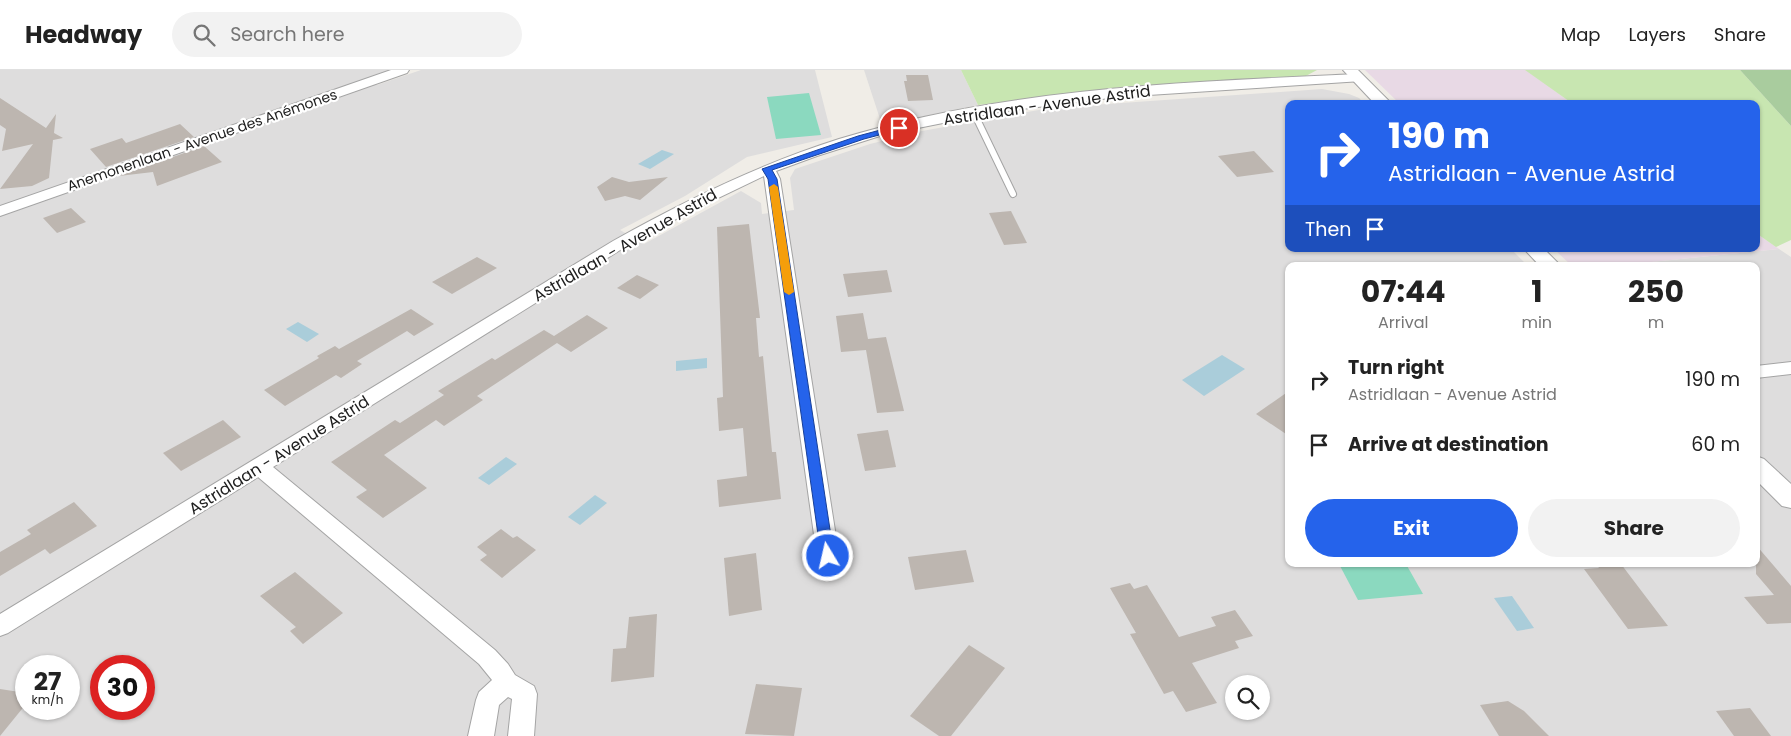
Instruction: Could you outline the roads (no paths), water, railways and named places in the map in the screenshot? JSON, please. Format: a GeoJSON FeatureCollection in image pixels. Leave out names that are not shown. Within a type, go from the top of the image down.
{"type":"FeatureCollection","features":[{"type":"Feature","properties":{"kind":"street","name":"Anemonenlaan - Avenue des Anémones"},"geometry":{"type":"LineString","coordinates":[[0,211],[403,70]]}},
{"type":"Feature","properties":{"kind":"street"},"geometry":{"type":"LineString","coordinates":[[1354,74],[1380,100]]}},
{"type":"Feature","properties":{"kind":"street","name":"Astridlaan - Avenue Astrid"},"geometry":{"type":"LineString","coordinates":[[0,626],[620,244],[713,193],[767,169],[880,132],[974,113],[1140,91],[1354,74]]}},
{"type":"Feature","properties":{"kind":"street"},"geometry":{"type":"LineString","coordinates":[[767,169],[772,179],[828,556]]}},
{"type":"Feature","properties":{"kind":"street"},"geometry":{"type":"LineString","coordinates":[[1536,252],[1547,262]]}},
{"type":"Feature","properties":{"kind":"street"},"geometry":{"type":"LineString","coordinates":[[1760,372],[1791,368]]}},
{"type":"Feature","properties":{"kind":"street"},"geometry":{"type":"LineString","coordinates":[[260,467],[487,657],[500,672],[506,683],[525,694],[522,736]]}},
{"type":"Feature","properties":{"kind":"street"},"geometry":{"type":"LineString","coordinates":[[1760,469],[1791,499]]}},
{"type":"Feature","properties":{"kind":"street"},"geometry":{"type":"LineString","coordinates":[[481,736],[488,700],[506,683]]}},
{"type":"Feature","properties":{"kind":"lane"},"geometry":{"type":"LineString","coordinates":[[974,113],[1013,194]]}},
{"type":"Feature","properties":{"kind":"water"},"geometry":{"type":"Polygon","coordinates":[[[662,150],[674,154],[650,169],[638,164],[662,150]]]}},
{"type":"Feature","properties":{"kind":"water"},"geometry":{"type":"Polygon","coordinates":[[[298,322],[319,334],[307,342],[286,329],[298,322]]]}},
{"type":"Feature","properties":{"kind":"water"},"geometry":{"type":"Polygon","coordinates":[[[1222,355],[1245,369],[1204,396],[1182,380],[1222,355]]]}},
{"type":"Feature","properties":{"kind":"water"},"geometry":{"type":"Polygon","coordinates":[[[707,358],[707,368],[676,371],[676,361],[707,358]]]}},
{"type":"Feature","properties":{"kind":"water"},"geometry":{"type":"Polygon","coordinates":[[[506,457],[517,464],[489,485],[478,478],[506,457]]]}},
{"type":"Feature","properties":{"kind":"water"},"geometry":{"type":"Polygon","coordinates":[[[595,495],[607,503],[580,525],[568,517],[595,495]]]}},
{"type":"Feature","properties":{"kind":"water"},"geometry":{"type":"Polygon","coordinates":[[[1512,596],[1534,628],[1517,631],[1494,598],[1512,596]]]}}]}
